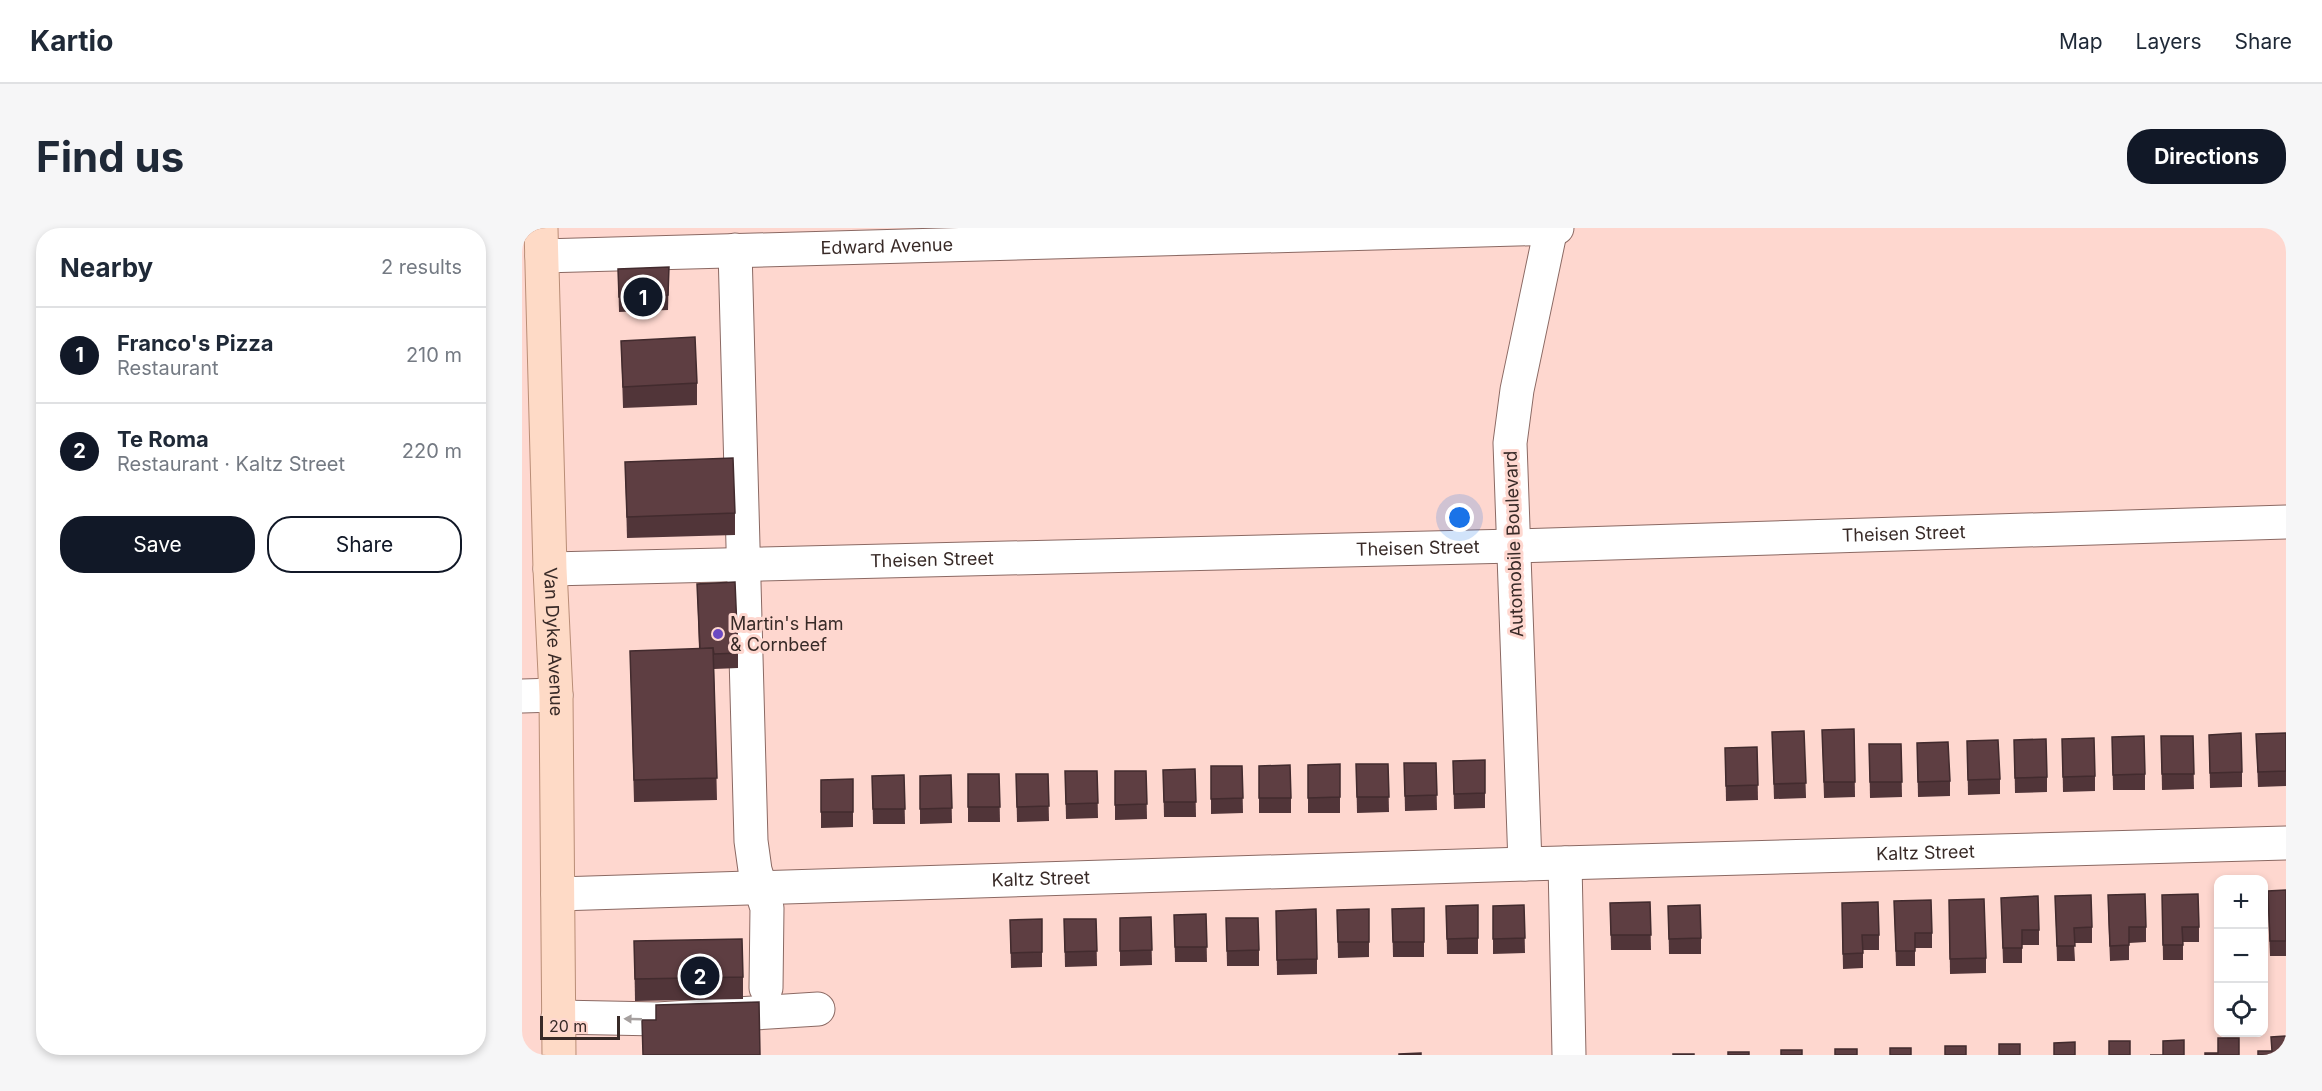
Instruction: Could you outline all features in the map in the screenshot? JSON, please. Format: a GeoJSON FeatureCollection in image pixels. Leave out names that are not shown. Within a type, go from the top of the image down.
{"type":"FeatureCollection","features":[{"type":"Feature","properties":{"kind":"main road","name":"Van Dyke Avenue"},"geometry":{"type":"LineString","coordinates":[[541,242],[532,295],[556,695],[559,1055]]}},
{"type":"Feature","properties":{"kind":"street","name":"Automobile Boulevard"},"geometry":{"type":"LineString","coordinates":[[1525,864],[1510,443],[1517,390],[1551,228]]}},
{"type":"Feature","properties":{"kind":"street","name":"Edward Avenue"},"geometry":{"type":"LineString","coordinates":[[541,242],[665,240],[735,250],[1557,228]]}},
{"type":"Feature","properties":{"kind":"street"},"geometry":{"type":"LineString","coordinates":[[735,250],[751,841],[755,870],[767,908],[766,988]]}},
{"type":"Feature","properties":{"kind":"street","name":"Theisen Street"},"geometry":{"type":"LineString","coordinates":[[550,569],[1514,546],[2286,522]]}},
{"type":"Feature","properties":{"kind":"street"},"geometry":{"type":"LineString","coordinates":[[522,696],[556,695]]}},
{"type":"Feature","properties":{"kind":"street","name":"Kaltz Street"},"geometry":{"type":"LineString","coordinates":[[558,894],[2286,843]]}},
{"type":"Feature","properties":{"kind":"street"},"geometry":{"type":"LineString","coordinates":[[1565,863],[1569,1055]]}},
{"type":"Feature","properties":{"kind":"street"},"geometry":{"type":"LineString","coordinates":[[558,1017],[658,1019],[818,1009]]}},
{"type":"Feature","properties":{"kind":"building"},"geometry":{"type":"Polygon","coordinates":[[[669,267],[668,295],[619,297],[618,269],[669,267]]]}},
{"type":"Feature","properties":{"kind":"building"},"geometry":{"type":"Polygon","coordinates":[[[695,337],[697,383],[623,387],[621,341],[695,337]]]}},
{"type":"Feature","properties":{"kind":"building"},"geometry":{"type":"Polygon","coordinates":[[[733,458],[735,513],[627,517],[625,462],[733,458]]]}},
{"type":"Feature","properties":{"kind":"building","name":"Martin's Ham & Cornbeef"},"geometry":{"type":"Polygon","coordinates":[[[735,582],[738,653],[714,654],[713,648],[700,649],[697,584],[735,582]]]}},
{"type":"Feature","properties":{"kind":"building"},"geometry":{"type":"Polygon","coordinates":[[[713,648],[717,778],[634,780],[630,651],[713,648]]]}},
{"type":"Feature","properties":{"kind":"building"},"geometry":{"type":"Polygon","coordinates":[[[1854,729],[1855,782],[1824,782],[1822,730],[1854,729]]]}},
{"type":"Feature","properties":{"kind":"building"},"geometry":{"type":"Polygon","coordinates":[[[1804,731],[1806,783],[1774,784],[1772,732],[1804,731]]]}},
{"type":"Feature","properties":{"kind":"building"},"geometry":{"type":"Polygon","coordinates":[[[2241,733],[2242,772],[2210,773],[2209,735],[2241,733]]]}},
{"type":"Feature","properties":{"kind":"building"},"geometry":{"type":"Polygon","coordinates":[[[2286,733],[2286,771],[2258,772],[2256,734],[2286,733]]]}},
{"type":"Feature","properties":{"kind":"building"},"geometry":{"type":"Polygon","coordinates":[[[2144,736],[2145,774],[2113,775],[2112,737],[2144,736]]]}},
{"type":"Feature","properties":{"kind":"building"},"geometry":{"type":"Polygon","coordinates":[[[2161,736],[2193,736],[2194,774],[2162,774],[2161,736]]]}},
{"type":"Feature","properties":{"kind":"building"},"geometry":{"type":"Polygon","coordinates":[[[2094,738],[2095,776],[2063,777],[2062,739],[2094,738]]]}},
{"type":"Feature","properties":{"kind":"building"},"geometry":{"type":"Polygon","coordinates":[[[2046,739],[2047,777],[2015,778],[2014,740],[2046,739]]]}},
{"type":"Feature","properties":{"kind":"building"},"geometry":{"type":"Polygon","coordinates":[[[1998,740],[2000,779],[1968,780],[1967,741],[1998,740]]]}},
{"type":"Feature","properties":{"kind":"building"},"geometry":{"type":"Polygon","coordinates":[[[1948,742],[1950,781],[1918,782],[1917,743],[1948,742]]]}},
{"type":"Feature","properties":{"kind":"building"},"geometry":{"type":"Polygon","coordinates":[[[1869,744],[1901,744],[1902,782],[1870,782],[1869,744]]]}},
{"type":"Feature","properties":{"kind":"building"},"geometry":{"type":"Polygon","coordinates":[[[1757,747],[1758,785],[1726,786],[1725,748],[1757,747]]]}},
{"type":"Feature","properties":{"kind":"building"},"geometry":{"type":"Polygon","coordinates":[[[1485,760],[1485,793],[1454,794],[1453,761],[1485,760]]]}},
{"type":"Feature","properties":{"kind":"building"},"geometry":{"type":"Polygon","coordinates":[[[1404,763],[1436,763],[1437,795],[1405,796],[1404,763]]]}},
{"type":"Feature","properties":{"kind":"building"},"geometry":{"type":"Polygon","coordinates":[[[1340,764],[1340,797],[1308,798],[1308,765],[1340,764]]]}},
{"type":"Feature","properties":{"kind":"building"},"geometry":{"type":"Polygon","coordinates":[[[1356,764],[1388,764],[1389,797],[1357,797],[1356,764]]]}},
{"type":"Feature","properties":{"kind":"building"},"geometry":{"type":"Polygon","coordinates":[[[1290,765],[1291,798],[1259,798],[1259,766],[1290,765]]]}},
{"type":"Feature","properties":{"kind":"building"},"geometry":{"type":"Polygon","coordinates":[[[1211,766],[1242,766],[1243,798],[1211,799],[1211,766]]]}},
{"type":"Feature","properties":{"kind":"building"},"geometry":{"type":"Polygon","coordinates":[[[1195,769],[1196,802],[1164,802],[1163,770],[1195,769]]]}},
{"type":"Feature","properties":{"kind":"building"},"geometry":{"type":"Polygon","coordinates":[[[1065,771],[1097,771],[1098,803],[1066,804],[1065,771]]]}},
{"type":"Feature","properties":{"kind":"building"},"geometry":{"type":"Polygon","coordinates":[[[1115,771],[1146,771],[1147,804],[1115,805],[1115,771]]]}},
{"type":"Feature","properties":{"kind":"building"},"geometry":{"type":"Polygon","coordinates":[[[968,774],[999,774],[1000,807],[968,807],[968,774]]]}},
{"type":"Feature","properties":{"kind":"building"},"geometry":{"type":"Polygon","coordinates":[[[1016,774],[1048,774],[1049,806],[1017,807],[1016,774]]]}},
{"type":"Feature","properties":{"kind":"building"},"geometry":{"type":"Polygon","coordinates":[[[904,775],[905,809],[873,809],[872,776],[904,775]]]}},
{"type":"Feature","properties":{"kind":"building"},"geometry":{"type":"Polygon","coordinates":[[[951,775],[952,808],[920,809],[920,776],[951,775]]]}},
{"type":"Feature","properties":{"kind":"building"},"geometry":{"type":"Polygon","coordinates":[[[853,779],[853,812],[821,812],[821,780],[853,779]]]}},
{"type":"Feature","properties":{"kind":"building"},"geometry":{"type":"Polygon","coordinates":[[[2286,890],[2286,941],[2270,941],[2268,891],[2286,890]]]}},
{"type":"Feature","properties":{"kind":"building"},"geometry":{"type":"Polygon","coordinates":[[[2145,894],[2146,927],[2129,927],[2129,945],[2110,946],[2108,895],[2145,894]]]}},
{"type":"Feature","properties":{"kind":"building"},"geometry":{"type":"Polygon","coordinates":[[[2198,894],[2199,927],[2182,927],[2183,945],[2163,945],[2162,895],[2198,894]]]}},
{"type":"Feature","properties":{"kind":"building"},"geometry":{"type":"Polygon","coordinates":[[[2091,895],[2092,927],[2074,928],[2075,946],[2057,946],[2055,896],[2091,895]]]}},
{"type":"Feature","properties":{"kind":"building"},"geometry":{"type":"Polygon","coordinates":[[[2038,896],[2039,930],[2022,930],[2022,948],[2003,948],[2001,898],[2038,896]]]}},
{"type":"Feature","properties":{"kind":"building"},"geometry":{"type":"Polygon","coordinates":[[[1984,899],[1986,958],[1950,959],[1949,900],[1984,899]]]}},
{"type":"Feature","properties":{"kind":"building"},"geometry":{"type":"Polygon","coordinates":[[[1931,900],[1932,933],[1915,933],[1915,951],[1896,951],[1894,901],[1931,900]]]}},
{"type":"Feature","properties":{"kind":"building"},"geometry":{"type":"Polygon","coordinates":[[[1650,902],[1651,935],[1611,935],[1610,903],[1650,902]]]}},
{"type":"Feature","properties":{"kind":"building"},"geometry":{"type":"Polygon","coordinates":[[[1878,902],[1879,935],[1862,935],[1863,953],[1843,954],[1842,903],[1878,902]]]}},
{"type":"Feature","properties":{"kind":"building"},"geometry":{"type":"Polygon","coordinates":[[[1478,905],[1478,938],[1447,939],[1446,906],[1478,905]]]}},
{"type":"Feature","properties":{"kind":"building"},"geometry":{"type":"Polygon","coordinates":[[[1524,905],[1525,938],[1493,939],[1493,906],[1524,905]]]}},
{"type":"Feature","properties":{"kind":"building"},"geometry":{"type":"Polygon","coordinates":[[[1700,905],[1701,938],[1669,939],[1668,906],[1700,905]]]}},
{"type":"Feature","properties":{"kind":"building"},"geometry":{"type":"Polygon","coordinates":[[[1424,908],[1424,942],[1393,942],[1392,909],[1424,908]]]}},
{"type":"Feature","properties":{"kind":"building"},"geometry":{"type":"Polygon","coordinates":[[[1316,909],[1317,959],[1277,960],[1276,911],[1316,909]]]}},
{"type":"Feature","properties":{"kind":"building"},"geometry":{"type":"Polygon","coordinates":[[[1369,909],[1369,942],[1338,942],[1337,910],[1369,909]]]}},
{"type":"Feature","properties":{"kind":"building"},"geometry":{"type":"Polygon","coordinates":[[[1206,914],[1207,947],[1175,947],[1174,915],[1206,914]]]}},
{"type":"Feature","properties":{"kind":"building"},"geometry":{"type":"Polygon","coordinates":[[[1151,917],[1152,950],[1120,951],[1120,918],[1151,917]]]}},
{"type":"Feature","properties":{"kind":"building"},"geometry":{"type":"Polygon","coordinates":[[[1226,918],[1258,918],[1259,950],[1227,951],[1226,918]]]}},
{"type":"Feature","properties":{"kind":"building"},"geometry":{"type":"Polygon","coordinates":[[[1042,919],[1042,952],[1011,953],[1010,920],[1042,919]]]}},
{"type":"Feature","properties":{"kind":"building"},"geometry":{"type":"Polygon","coordinates":[[[1064,919],[1096,919],[1097,951],[1065,952],[1064,919]]]}},
{"type":"Feature","properties":{"kind":"building"},"geometry":{"type":"Polygon","coordinates":[[[742,939],[743,977],[635,979],[634,941],[742,939]]]}},
{"type":"Feature","properties":{"kind":"building"},"geometry":{"type":"Polygon","coordinates":[[[759,1002],[760,1055],[643,1055],[642,1020],[656,1020],[656,1005],[759,1002]]]}},
{"type":"Feature","properties":{"kind":"building"},"geometry":{"type":"Polygon","coordinates":[[[2286,1036],[2286,1055],[2258,1055],[2258,1051],[2272,1051],[2271,1037],[2286,1036]]]}},
{"type":"Feature","properties":{"kind":"building"},"geometry":{"type":"Polygon","coordinates":[[[2218,1038],[2239,1038],[2239,1055],[2205,1055],[2205,1053],[2218,1053],[2218,1038]]]}},
{"type":"Feature","properties":{"kind":"building"},"geometry":{"type":"Polygon","coordinates":[[[2184,1040],[2184,1055],[2163,1055],[2163,1041],[2184,1040]]]}},
{"type":"Feature","properties":{"kind":"building"},"geometry":{"type":"Polygon","coordinates":[[[2109,1041],[2130,1041],[2130,1055],[2109,1055],[2109,1041]]]}},
{"type":"Feature","properties":{"kind":"building"},"geometry":{"type":"Polygon","coordinates":[[[2075,1042],[2075,1055],[2054,1055],[2054,1043],[2075,1042]]]}},
{"type":"Feature","properties":{"kind":"building"},"geometry":{"type":"Polygon","coordinates":[[[1999,1044],[2020,1044],[2020,1055],[1999,1055],[1999,1044]]]}},
{"type":"Feature","properties":{"kind":"building"},"geometry":{"type":"Polygon","coordinates":[[[1945,1046],[1966,1046],[1966,1055],[1945,1055],[1945,1046]]]}},
{"type":"Feature","properties":{"kind":"building"},"geometry":{"type":"Polygon","coordinates":[[[1890,1048],[1911,1048],[1911,1055],[1890,1055],[1890,1048]]]}},
{"type":"Feature","properties":{"kind":"building"},"geometry":{"type":"Polygon","coordinates":[[[1835,1049],[1857,1049],[1857,1055],[1835,1055],[1835,1049]]]}},
{"type":"Feature","properties":{"kind":"building"},"geometry":{"type":"Polygon","coordinates":[[[1781,1050],[1802,1050],[1802,1055],[1781,1055],[1781,1050]]]}},
{"type":"Feature","properties":{"kind":"building"},"geometry":{"type":"Polygon","coordinates":[[[1728,1052],[1749,1052],[1749,1055],[1728,1055],[1728,1052]]]}},
{"type":"Feature","properties":{"kind":"building"},"geometry":{"type":"Polygon","coordinates":[[[1421,1053],[1421,1055],[1399,1055],[1399,1054],[1421,1053]]]}},
{"type":"Feature","properties":{"kind":"place","name":"Franco's Pizza"},"geometry":{"type":"Point","coordinates":[643,297]}},
{"type":"Feature","properties":{"kind":"place","name":"Martin's Ham & Cornbeef"},"geometry":{"type":"Point","coordinates":[718,634]}},
{"type":"Feature","properties":{"kind":"place","name":"Te Roma"},"geometry":{"type":"Point","coordinates":[700,976]}}]}
